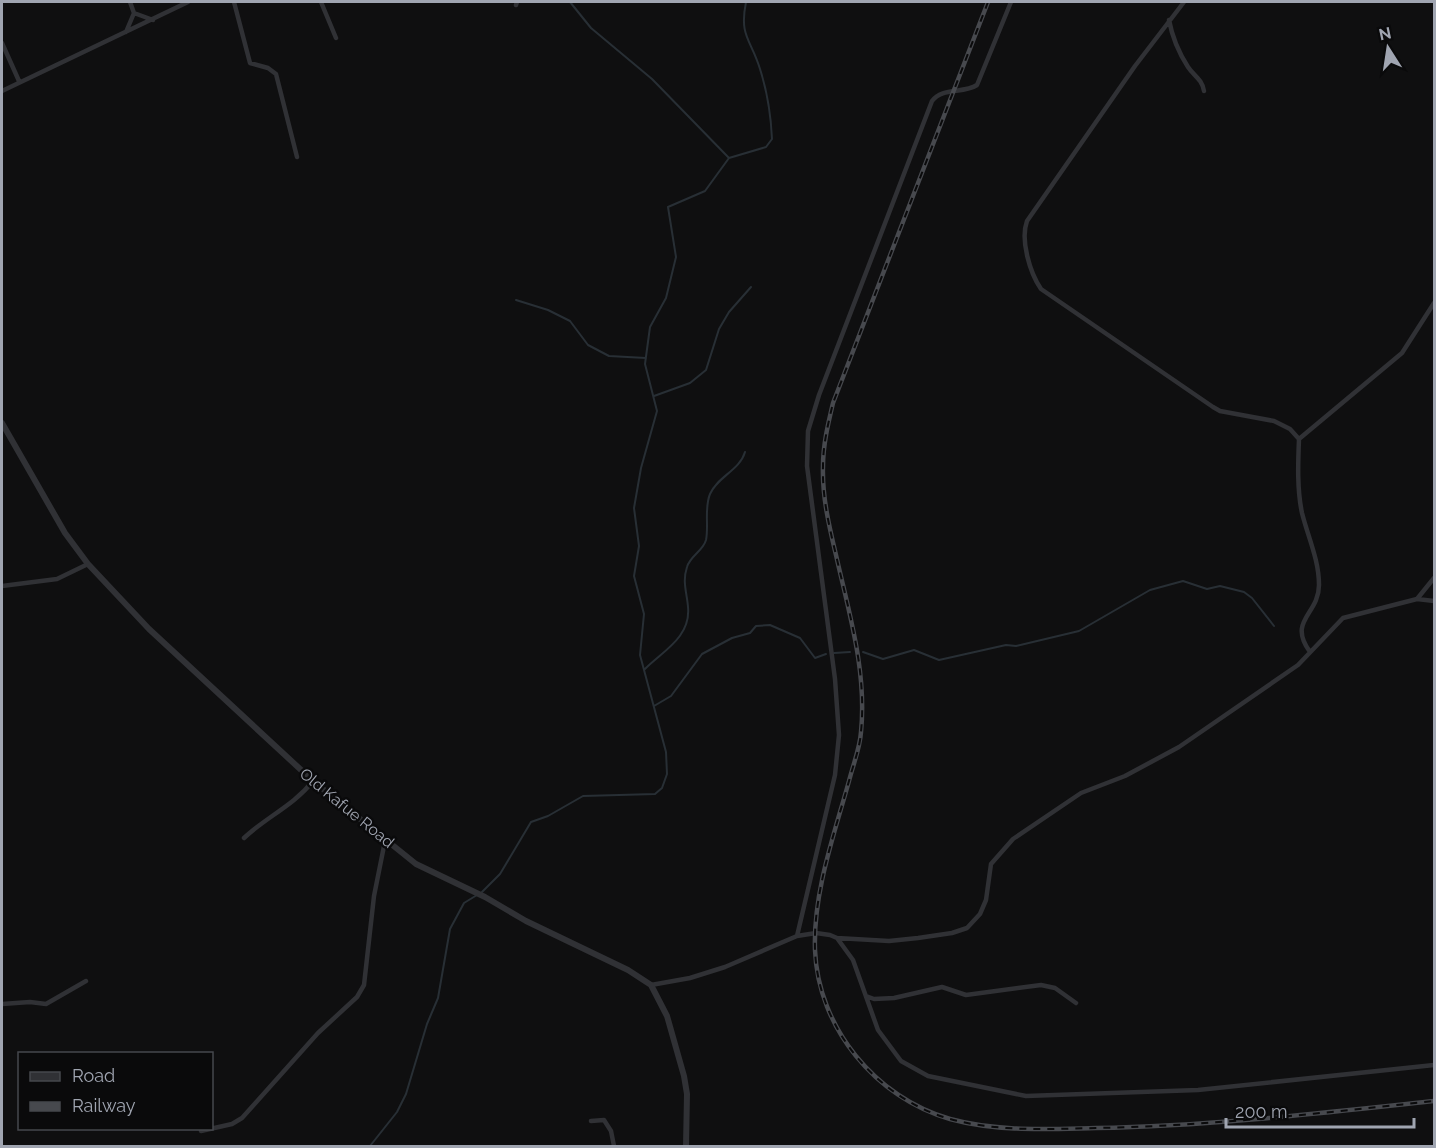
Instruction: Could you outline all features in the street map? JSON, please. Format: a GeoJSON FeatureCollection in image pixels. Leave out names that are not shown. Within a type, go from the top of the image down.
{"type":"FeatureCollection","features":[{"type":"Feature","properties":{"kind":"street"},"geometry":{"type":"LineString","coordinates":[[126,32],[134,13],[130,2]]}},
{"type":"Feature","properties":{"kind":"street"},"geometry":{"type":"LineString","coordinates":[[2,91],[188,2]]}},
{"type":"Feature","properties":{"kind":"street"},"geometry":{"type":"LineString","coordinates":[[234,2],[250,63],[268,68],[276,74],[297,157]]}},
{"type":"Feature","properties":{"kind":"street"},"geometry":{"type":"LineString","coordinates":[[321,2],[336,38]]}},
{"type":"Feature","properties":{"kind":"street"},"geometry":{"type":"LineString","coordinates":[[797,936],[832,787],[839,735],[835,679],[807,466],[808,431],[819,395],[932,101],[941,93],[970,90],[977,85],[1011,2]]}},
{"type":"Feature","properties":{"kind":"street"},"geometry":{"type":"LineString","coordinates":[[1184,2],[1027,221],[1025,231],[1032,273],[1041,289],[1191,394],[1220,411],[1282,424],[1299,439],[1302,510],[1313,546],[1319,584],[1312,607],[1301,626],[1302,640],[1310,652]]}},
{"type":"Feature","properties":{"kind":"street"},"geometry":{"type":"LineString","coordinates":[[134,13],[153,20]]}},
{"type":"Feature","properties":{"kind":"street"},"geometry":{"type":"LineString","coordinates":[[1169,20],[1183,58],[1201,80],[1204,91]]}},
{"type":"Feature","properties":{"kind":"street"},"geometry":{"type":"LineString","coordinates":[[2,43],[19,81]]}},
{"type":"Feature","properties":{"kind":"street"},"geometry":{"type":"LineString","coordinates":[[1299,439],[1402,353],[1434,303]]}},
{"type":"Feature","properties":{"kind":"street","name":"Old Kafue Road"},"geometry":{"type":"LineString","coordinates":[[2,423],[65,533],[88,564],[149,629],[313,781],[416,864],[628,970],[651,985]]}},
{"type":"Feature","properties":{"kind":"street"},"geometry":{"type":"LineString","coordinates":[[2,586],[57,579],[88,564]]}},
{"type":"Feature","properties":{"kind":"street"},"geometry":{"type":"LineString","coordinates":[[1417,599],[1434,578]]}},
{"type":"Feature","properties":{"kind":"street"},"geometry":{"type":"LineString","coordinates":[[686,1146],[687,1094],[684,1076],[667,1016],[651,985],[690,978],[725,967],[797,936],[816,933],[837,938],[909,939],[952,933],[967,928],[980,914],[983,907],[991,864],[998,853],[1013,839],[1081,793],[1125,776],[1179,747],[1298,665],[1329,630],[1348,615],[1417,599],[1434,601]]}},
{"type":"Feature","properties":{"kind":"street"},"geometry":{"type":"LineString","coordinates":[[244,838],[256,826],[281,812],[313,781]]}},
{"type":"Feature","properties":{"kind":"street"},"geometry":{"type":"LineString","coordinates":[[213,1128],[232,1124],[242,1118],[318,1033],[357,997],[366,978],[374,896],[385,841]]}},
{"type":"Feature","properties":{"kind":"street"},"geometry":{"type":"LineString","coordinates":[[837,938],[853,960],[883,1041],[901,1061],[913,1070],[963,1085],[1026,1096],[1198,1090],[1434,1065]]}},
{"type":"Feature","properties":{"kind":"street"},"geometry":{"type":"LineString","coordinates":[[2,1005],[30,1002],[46,1004],[86,981]]}},
{"type":"Feature","properties":{"kind":"street"},"geometry":{"type":"LineString","coordinates":[[866,996],[874,999],[894,998],[942,987],[966,995],[1041,986],[1055,988],[1076,1004]]}},
{"type":"Feature","properties":{"kind":"street"},"geometry":{"type":"LineString","coordinates":[[591,1121],[604,1120],[614,1146]]}},
{"type":"Feature","properties":{"kind":"street"},"geometry":{"type":"LineString","coordinates":[[201,1131],[205,1130]]}},
{"type":"Feature","properties":{"kind":"waterway"},"geometry":{"type":"LineString","coordinates":[[570,2],[591,28],[652,79],[729,158]]}},
{"type":"Feature","properties":{"kind":"waterway"},"geometry":{"type":"LineString","coordinates":[[482,892],[500,874],[531,822],[548,816],[583,796],[655,794],[662,788],[667,774],[666,752],[640,655],[644,614],[634,576],[639,546],[634,508],[641,468],[657,411],[645,364],[650,327],[666,298],[676,257],[668,207],[705,191],[729,158],[766,147],[772,139],[765,86],[745,31],[746,2]]}},
{"type":"Feature","properties":{"kind":"waterway"},"geometry":{"type":"LineString","coordinates":[[654,396],[690,383],[706,370],[719,329],[729,312],[751,287]]}},
{"type":"Feature","properties":{"kind":"waterway"},"geometry":{"type":"LineString","coordinates":[[516,300],[548,310],[570,321],[588,345],[609,356],[646,358]]}},
{"type":"Feature","properties":{"kind":"waterway"},"geometry":{"type":"LineString","coordinates":[[645,669],[674,642],[685,627],[688,618],[686,572],[689,563],[706,540],[707,505],[710,494],[713,488],[738,464],[745,452]]}},
{"type":"Feature","properties":{"kind":"waterway"},"geometry":{"type":"LineString","coordinates":[[863,652],[883,659],[914,650],[939,660],[1006,645],[1016,646],[1079,631],[1150,590],[1183,581],[1207,589],[1220,586],[1244,592],[1252,598],[1274,626]]}},
{"type":"Feature","properties":{"kind":"waterway"},"geometry":{"type":"LineString","coordinates":[[654,706],[671,696],[702,654],[732,638],[750,633],[756,626],[770,625],[800,638],[815,658],[826,654]]}},
{"type":"Feature","properties":{"kind":"waterway"},"geometry":{"type":"LineString","coordinates":[[834,653],[850,652]]}},
{"type":"Feature","properties":{"kind":"waterway"},"geometry":{"type":"LineString","coordinates":[[370,1146],[397,1112],[406,1094],[427,1024],[438,998],[450,929],[464,903],[477,895]]}},
{"type":"Feature","properties":{"kind":"railway"},"geometry":{"type":"LineString","coordinates":[[988,2],[833,403],[825,442],[823,458],[825,500],[856,642],[862,709],[859,744],[826,864],[817,907],[815,950],[819,979],[827,1006],[856,1056],[898,1095],[923,1109],[950,1119],[986,1126],[1041,1129],[1181,1125],[1434,1101]]}}]}
